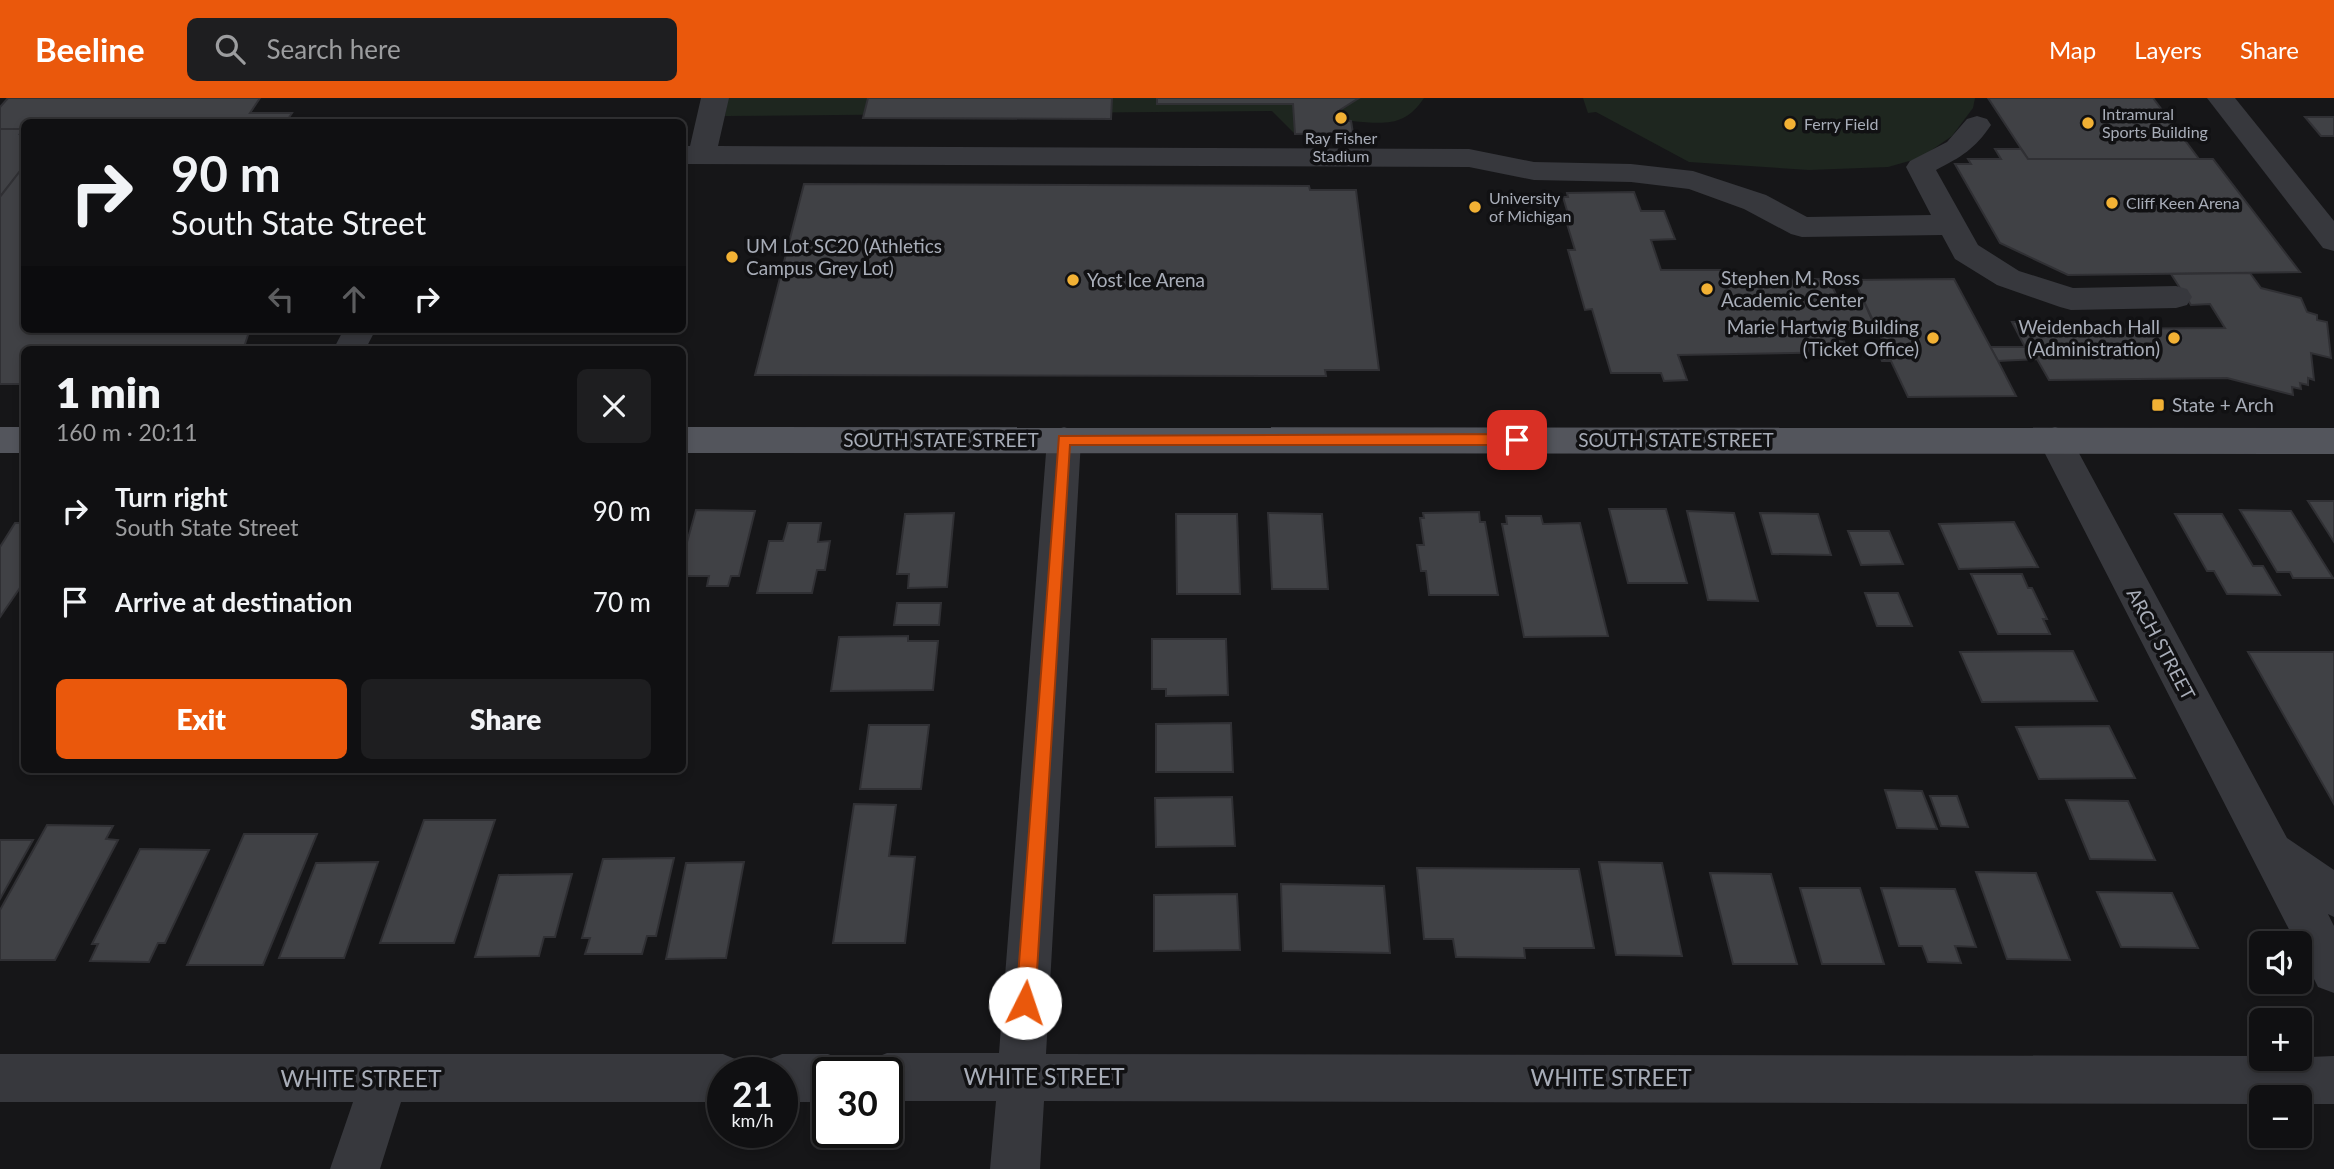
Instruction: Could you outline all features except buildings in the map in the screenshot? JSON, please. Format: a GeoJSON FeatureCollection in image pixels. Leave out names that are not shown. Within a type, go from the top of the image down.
{"type":"FeatureCollection","features":[{"type":"Feature","properties":{"kind":"main road"},"geometry":{"type":"LineString","coordinates":[[0,440],[21,440]]}},
{"type":"Feature","properties":{"kind":"main road","name":"SOUTH STATE STREET"},"geometry":{"type":"LineString","coordinates":[[686,440],[2334,440]]}},
{"type":"Feature","properties":{"kind":"street"},"geometry":{"type":"LineString","coordinates":[[715,98],[692,155],[1438,156],[1469,158],[1534,171],[1631,173],[1693,180],[1755,202],[1802,227],[1951,225]]}},
{"type":"Feature","properties":{"kind":"street"},"geometry":{"type":"LineString","coordinates":[[2221,98],[2331,232]]}},
{"type":"Feature","properties":{"kind":"street"},"geometry":{"type":"LineString","coordinates":[[1977,125],[1957,148],[1920,167],[1966,252],[2008,278],[2071,299],[2176,297]]}},
{"type":"Feature","properties":{"kind":"street"},"geometry":{"type":"LineString","coordinates":[[1015,1169],[1064,440]]}},
{"type":"Feature","properties":{"kind":"street","name":"ARCH STREET"},"geometry":{"type":"LineString","coordinates":[[2055,440],[2334,971]]}},
{"type":"Feature","properties":{"kind":"street","name":"ARCH STREET"},"geometry":{"type":"LineString","coordinates":[[2268,848],[2334,896]]}},
{"type":"Feature","properties":{"kind":"street","name":"WHITE STREET"},"geometry":{"type":"LineString","coordinates":[[903,1077],[2334,1080]]}},
{"type":"Feature","properties":{"kind":"street","name":"WHITE STREET"},"geometry":{"type":"LineString","coordinates":[[0,1078],[707,1078]]}},
{"type":"Feature","properties":{"kind":"street"},"geometry":{"type":"LineString","coordinates":[[355,1169],[384,1080]]}},
{"type":"Feature","properties":{"kind":"shaded area","name":"Ray Fisher Stadium"},"geometry":{"type":"Polygon","coordinates":[[[728,98],[1424,98],[1409,114],[1393,122],[1352,121],[1353,133],[1295,134],[1272,111],[725,116],[728,98]]]}},
{"type":"Feature","properties":{"kind":"shaded area","name":"Ferry Field"},"geometry":{"type":"Polygon","coordinates":[[[1583,98],[1975,98],[1973,108],[1952,136],[1920,158],[1888,167],[1809,170],[1689,162],[1596,112],[1588,113],[1583,98]]]}},
{"type":"Feature","properties":{"kind":"place","name":"Ray Fisher Stadium"},"geometry":{"type":"Point","coordinates":[1341,118]}},
{"type":"Feature","properties":{"kind":"place","name":"Intramural Sports Building"},"geometry":{"type":"Point","coordinates":[2088,123]}},
{"type":"Feature","properties":{"kind":"place","name":"Ferry Field"},"geometry":{"type":"Point","coordinates":[1790,124]}},
{"type":"Feature","properties":{"kind":"place","name":"Cliff Keen Arena"},"geometry":{"type":"Point","coordinates":[2112,203]}},
{"type":"Feature","properties":{"kind":"place","name":"University of Michigan"},"geometry":{"type":"Point","coordinates":[1475,207]}},
{"type":"Feature","properties":{"kind":"place","name":"UM Lot SC20 (Athletics Campus Grey Lot)"},"geometry":{"type":"Point","coordinates":[732,257]}},
{"type":"Feature","properties":{"kind":"place","name":"Yost Ice Arena"},"geometry":{"type":"Point","coordinates":[1073,280]}},
{"type":"Feature","properties":{"kind":"place","name":"Stephen M. Ross Academic Center"},"geometry":{"type":"Point","coordinates":[1707,289]}},
{"type":"Feature","properties":{"kind":"place","name":"Marie Hartwig Building (Ticket Office)"},"geometry":{"type":"Point","coordinates":[1933,338]}},
{"type":"Feature","properties":{"kind":"place","name":"Weidenbach Hall (Administration)"},"geometry":{"type":"Point","coordinates":[2174,338]}},
{"type":"Feature","properties":{"kind":"place","name":"State + Arch"},"geometry":{"type":"Point","coordinates":[2158,405]}},
{"type":"Feature","properties":{"kind":"route"},"geometry":{"type":"LineString","coordinates":[[1025,1003],[1064,440],[1517,440]]}}]}
